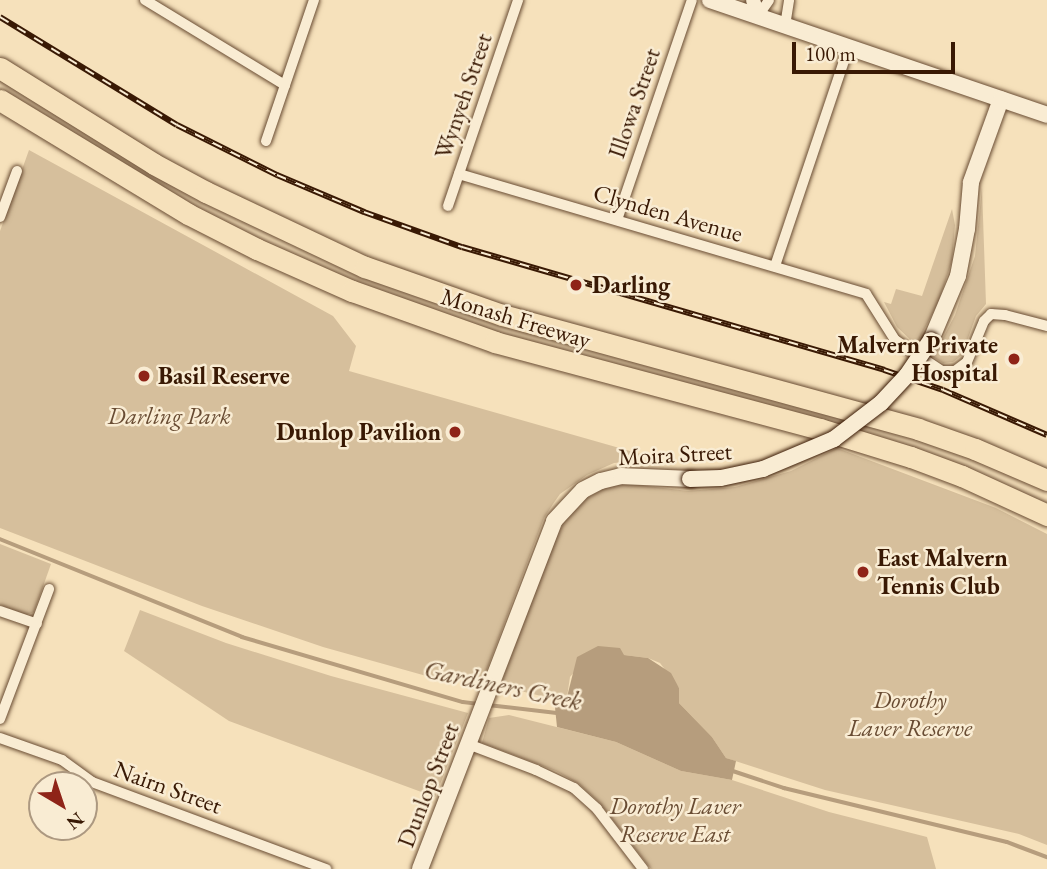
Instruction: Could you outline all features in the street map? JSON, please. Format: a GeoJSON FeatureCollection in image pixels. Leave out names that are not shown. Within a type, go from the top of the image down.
{"type":"FeatureCollection","features":[{"type":"Feature","properties":{"kind":"highway","name":"Monash Freeway"},"geometry":{"type":"LineString","coordinates":[[0,68],[142,157],[206,192],[278,229],[375,271],[502,315],[918,429],[975,449],[1047,480]]}},
{"type":"Feature","properties":{"kind":"highway","name":"Monash Freeway"},"geometry":{"type":"LineString","coordinates":[[0,100],[188,214],[257,249],[352,291],[495,342],[820,429],[911,457],[962,475],[1047,515]]}},
{"type":"Feature","properties":{"kind":"main road"},"geometry":{"type":"LineString","coordinates":[[710,0],[737,5],[785,26],[1047,115]]}},
{"type":"Feature","properties":{"kind":"main road","name":"Moira Street"},"geometry":{"type":"LineString","coordinates":[[479,717],[554,521],[566,505],[583,490],[621,476],[721,478],[763,469],[834,439],[881,404],[912,369],[931,340],[958,276],[967,229],[971,182],[1001,99]]}},
{"type":"Feature","properties":{"kind":"main road","name":"Dunlop Street"},"geometry":{"type":"LineString","coordinates":[[420,869],[479,717]]}},
{"type":"Feature","properties":{"kind":"street"},"geometry":{"type":"LineString","coordinates":[[145,0],[285,85]]}},
{"type":"Feature","properties":{"kind":"street"},"geometry":{"type":"LineString","coordinates":[[266,141],[314,0]]}},
{"type":"Feature","properties":{"kind":"street","name":"Wynyeh Street"},"geometry":{"type":"LineString","coordinates":[[448,206],[518,0]]}},
{"type":"Feature","properties":{"kind":"street","name":"Illowa Street"},"geometry":{"type":"LineString","coordinates":[[617,220],[691,0]]}},
{"type":"Feature","properties":{"kind":"street"},"geometry":{"type":"LineString","coordinates":[[753,0],[758,16]]}},
{"type":"Feature","properties":{"kind":"street"},"geometry":{"type":"LineString","coordinates":[[758,16],[769,0]]}},
{"type":"Feature","properties":{"kind":"street"},"geometry":{"type":"LineString","coordinates":[[785,26],[789,0]]}},
{"type":"Feature","properties":{"kind":"street"},"geometry":{"type":"LineString","coordinates":[[775,266],[848,48]]}},
{"type":"Feature","properties":{"kind":"street"},"geometry":{"type":"LineString","coordinates":[[0,217],[17,171]]}},
{"type":"Feature","properties":{"kind":"street","name":"Clynden Avenue"},"geometry":{"type":"LineString","coordinates":[[459,174],[866,294],[897,342],[942,371],[955,371],[967,362],[984,321],[991,314],[1005,314],[1047,326]]}},
{"type":"Feature","properties":{"kind":"street"},"geometry":{"type":"LineString","coordinates":[[0,719],[49,589]]}},
{"type":"Feature","properties":{"kind":"street"},"geometry":{"type":"LineString","coordinates":[[0,611],[37,624]]}},
{"type":"Feature","properties":{"kind":"street","name":"Nairn Street"},"geometry":{"type":"LineString","coordinates":[[0,738],[62,760],[92,782],[326,869]]}},
{"type":"Feature","properties":{"kind":"street"},"geometry":{"type":"LineString","coordinates":[[468,744],[536,769],[574,788],[597,809],[643,869]]}},
{"type":"Feature","properties":{"kind":"green space","name":"Darling Park"},"geometry":{"type":"Polygon","coordinates":[[[29,150],[333,316],[356,346],[349,371],[644,455],[643,460],[614,463],[587,475],[560,494],[544,518],[483,680],[430,677],[323,647],[202,606],[0,528],[0,231],[29,150]]]}},
{"type":"Feature","properties":{"kind":"green space"},"geometry":{"type":"Polygon","coordinates":[[[982,188],[986,304],[976,316],[962,355],[953,362],[943,363],[933,357],[955,315],[975,256],[982,188]]]}},
{"type":"Feature","properties":{"kind":"green space"},"geometry":{"type":"Polygon","coordinates":[[[952,209],[955,225],[952,261],[938,303],[916,345],[897,327],[884,302],[891,304],[896,289],[922,296],[952,209]]]}},
{"type":"Feature","properties":{"kind":"green space","name":"Dorothy Laver Reserve"},"geometry":{"type":"Polygon","coordinates":[[[837,448],[996,508],[1047,534],[1047,845],[1019,834],[825,790],[726,758],[712,737],[679,703],[679,688],[660,663],[648,658],[624,655],[575,671],[570,677],[567,697],[562,701],[500,686],[556,538],[568,514],[583,500],[622,483],[688,491],[735,487],[791,471],[837,448]]]}},
{"type":"Feature","properties":{"kind":"green space"},"geometry":{"type":"Polygon","coordinates":[[[0,544],[51,564],[34,612],[26,615],[0,605],[0,544]]]}},
{"type":"Feature","properties":{"kind":"green space"},"geometry":{"type":"Polygon","coordinates":[[[140,610],[226,643],[331,676],[468,713],[435,797],[229,721],[124,651],[140,610]]]}},
{"type":"Feature","properties":{"kind":"green space","name":"Dorothy Laver Reserve East"},"geometry":{"type":"Polygon","coordinates":[[[509,715],[616,742],[681,771],[732,780],[829,812],[927,837],[936,869],[651,869],[599,802],[579,784],[556,771],[482,743],[489,718],[509,715]]]}},
{"type":"Feature","properties":{"kind":"shaded area"},"geometry":{"type":"Polygon","coordinates":[[[598,646],[620,648],[624,655],[648,658],[671,673],[679,688],[679,703],[712,737],[726,758],[736,761],[732,780],[681,771],[616,742],[557,727],[554,698],[562,701],[567,697],[577,657],[598,646]]]}},
{"type":"Feature","properties":{"kind":"waterway","name":"Gardiners Creek"},"geometry":{"type":"LineString","coordinates":[[0,539],[242,637],[463,702],[480,704]]}},
{"type":"Feature","properties":{"kind":"waterway","name":"Gardiners Creek"},"geometry":{"type":"LineString","coordinates":[[488,705],[557,713]]}},
{"type":"Feature","properties":{"kind":"waterway","name":"Gardiners Creek"},"geometry":{"type":"LineString","coordinates":[[730,770],[784,788],[1007,842],[1047,857]]}},
{"type":"Feature","properties":{"kind":"railway"},"geometry":{"type":"LineString","coordinates":[[0,17],[177,125],[277,175],[364,212],[462,247],[884,370],[943,390],[1047,435]]}},
{"type":"Feature","properties":{"kind":"place","name":"Darling"},"geometry":{"type":"Point","coordinates":[576,285]}},
{"type":"Feature","properties":{"kind":"place","name":"Malvern Private Hospital"},"geometry":{"type":"Point","coordinates":[1014,359]}},
{"type":"Feature","properties":{"kind":"place","name":"Basil Reserve"},"geometry":{"type":"Point","coordinates":[144,376]}},
{"type":"Feature","properties":{"kind":"place","name":"Dunlop Pavilion"},"geometry":{"type":"Point","coordinates":[455,432]}},
{"type":"Feature","properties":{"kind":"place","name":"East Malvern Tennis Club"},"geometry":{"type":"Point","coordinates":[863,572]}}]}
